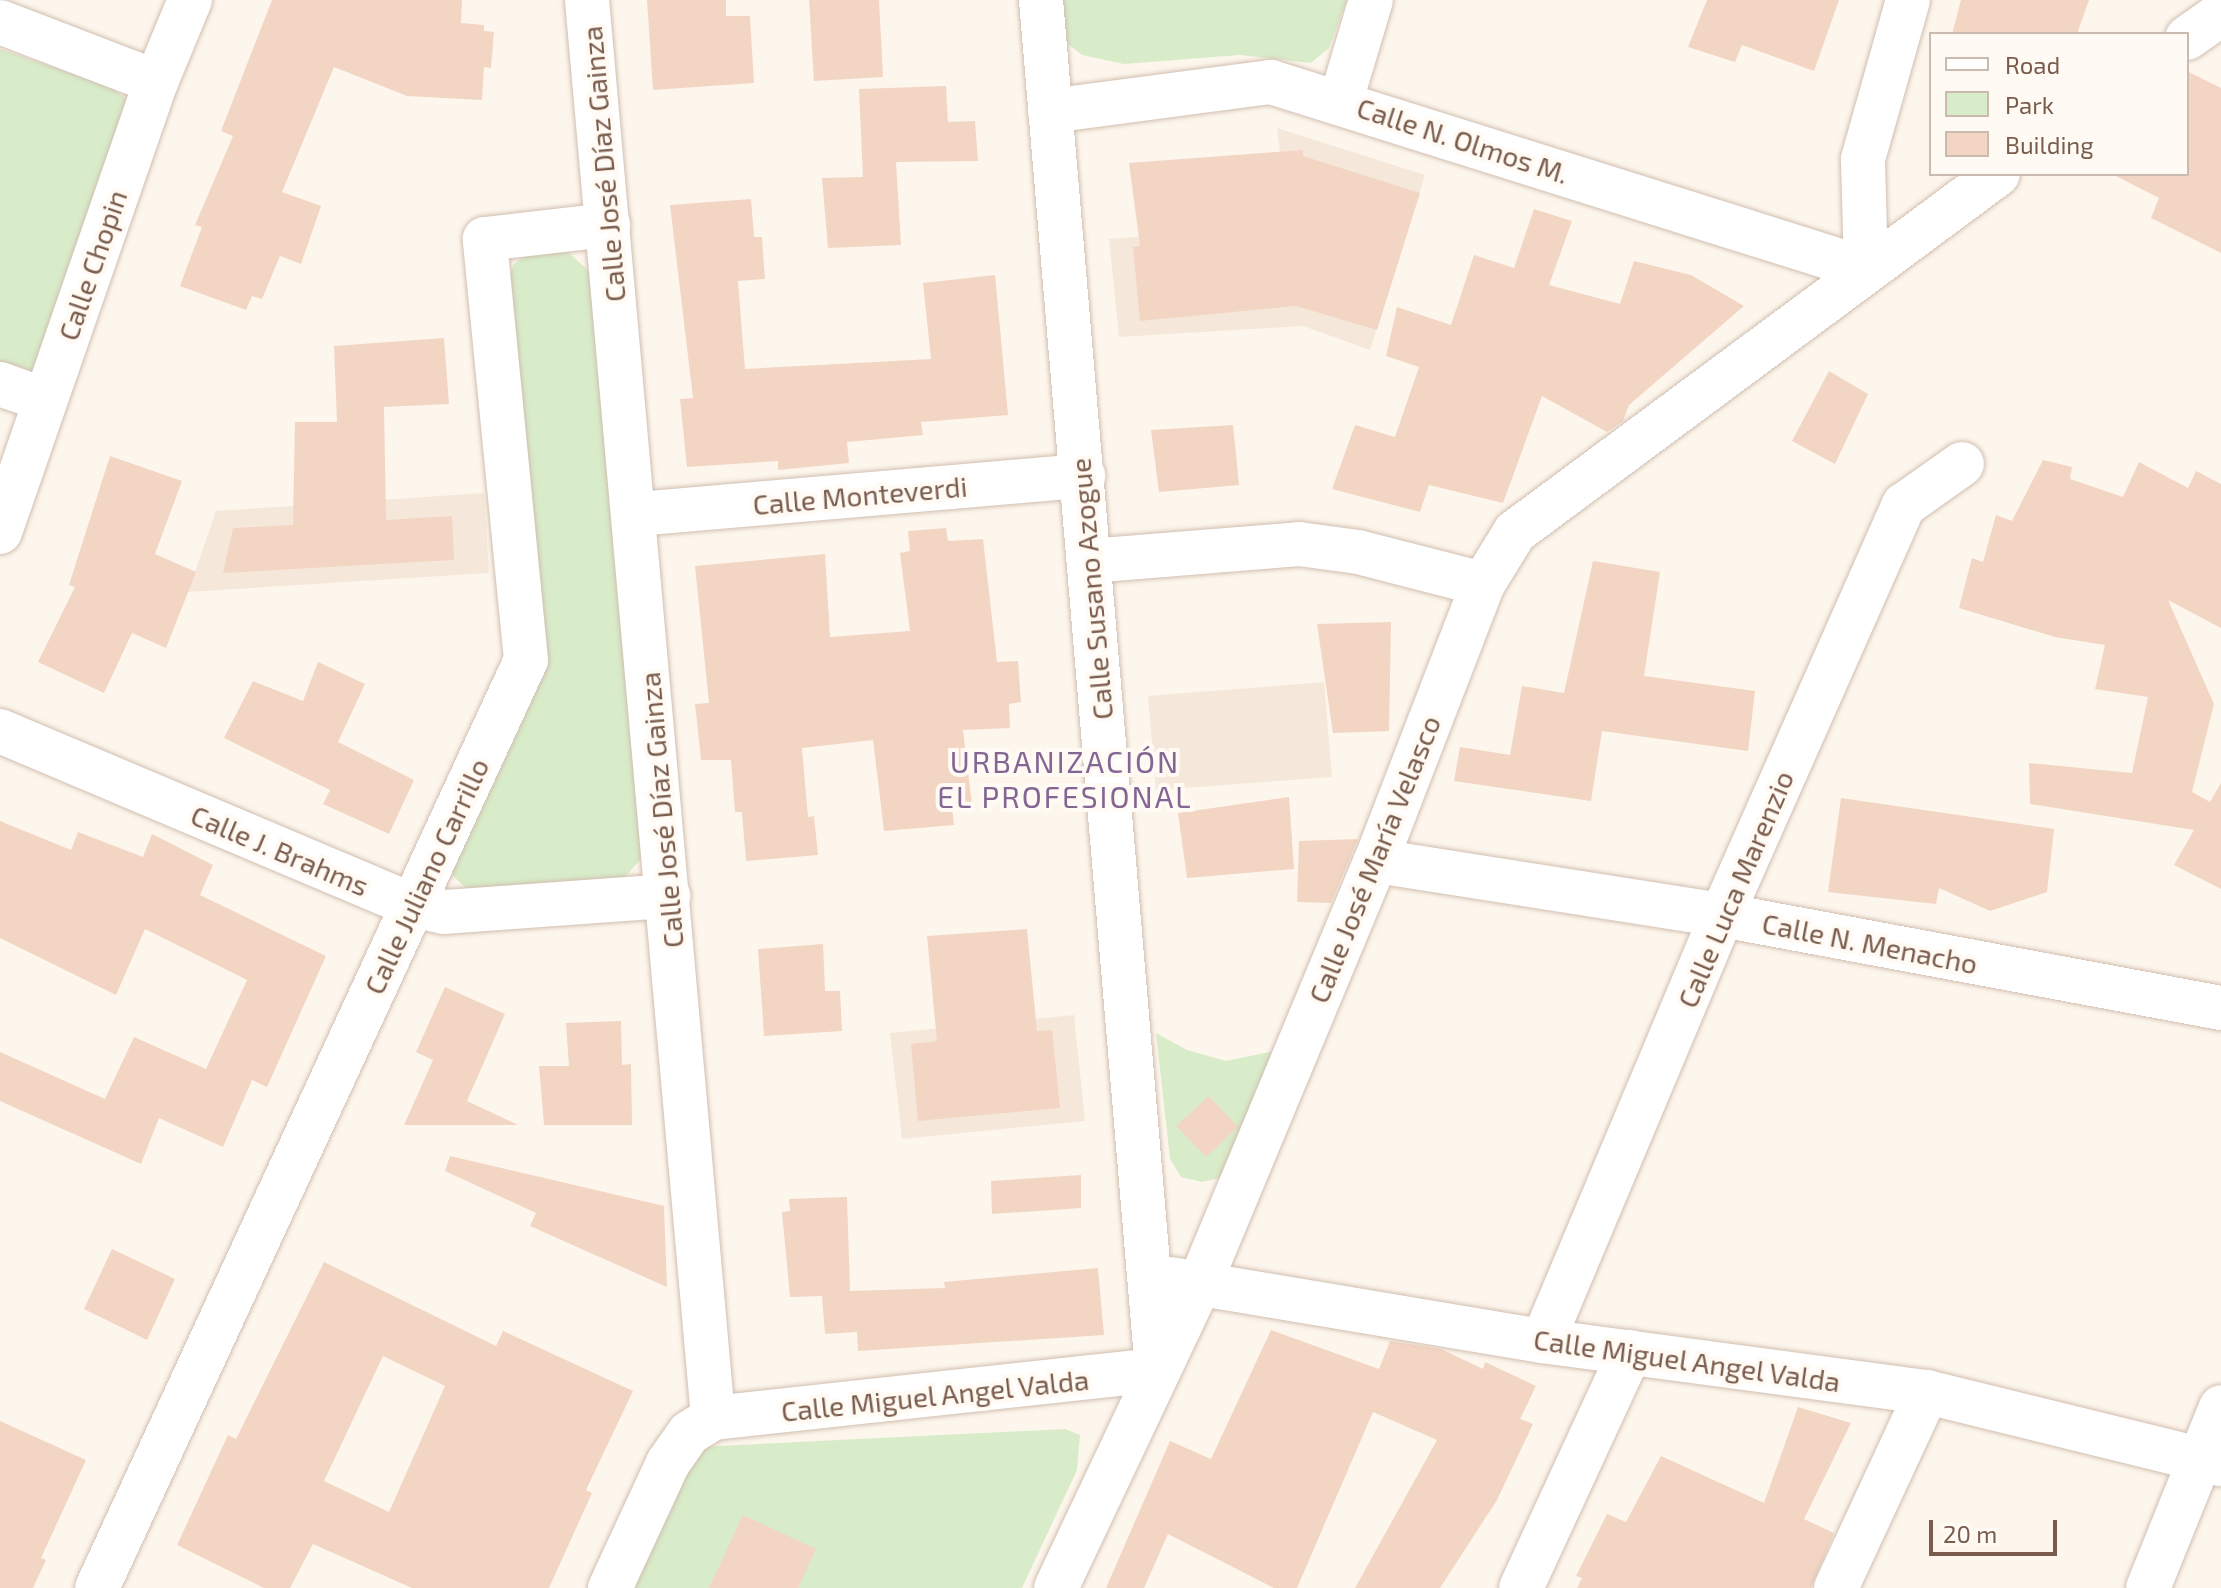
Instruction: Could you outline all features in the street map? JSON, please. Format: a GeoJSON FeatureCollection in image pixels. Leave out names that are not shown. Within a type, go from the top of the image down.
{"type":"FeatureCollection","features":[{"type":"Feature","properties":{"kind":"street","name":"Calle Chopin"},"geometry":{"type":"LineString","coordinates":[[0,532],[156,82],[190,0]]}},
{"type":"Feature","properties":{"kind":"street","name":"Calle José Díaz Gainza"},"geometry":{"type":"LineString","coordinates":[[587,0],[637,514],[713,1418]]}},
{"type":"Feature","properties":{"kind":"street","name":"Calle Susano Azogue"},"geometry":{"type":"LineString","coordinates":[[1041,0],[1157,1370]]}},
{"type":"Feature","properties":{"kind":"street"},"geometry":{"type":"LineString","coordinates":[[1341,100],[1371,0]]}},
{"type":"Feature","properties":{"kind":"street"},"geometry":{"type":"LineString","coordinates":[[1866,269],[1863,159],[1908,0]]}},
{"type":"Feature","properties":{"kind":"street"},"geometry":{"type":"LineString","coordinates":[[2189,37],[2221,14]]}},
{"type":"Feature","properties":{"kind":"street"},"geometry":{"type":"LineString","coordinates":[[0,22],[156,82]]}},
{"type":"Feature","properties":{"kind":"street","name":"Calle N. Olmos M."},"geometry":{"type":"LineString","coordinates":[[1050,111],[1271,82],[1341,100],[1866,269]]}},
{"type":"Feature","properties":{"kind":"street","name":"Calle José María Velasco"},"geometry":{"type":"LineString","coordinates":[[1056,1588],[1200,1283],[1376,861],[1483,584],[1515,532],[1995,176]]}},
{"type":"Feature","properties":{"kind":"street","name":"Calle Juliano Carrillo"},"geometry":{"type":"LineString","coordinates":[[97,1588],[526,660],[485,239],[608,225]]}},
{"type":"Feature","properties":{"kind":"street"},"geometry":{"type":"LineString","coordinates":[[0,384],[45,400]]}},
{"type":"Feature","properties":{"kind":"street","name":"Calle Luca Marenzio"},"geometry":{"type":"LineString","coordinates":[[1543,1341],[1722,915],[1904,505],[1962,464]]}},
{"type":"Feature","properties":{"kind":"street","name":"Calle Monteverdi"},"geometry":{"type":"LineString","coordinates":[[637,514],[1083,476]]}},
{"type":"Feature","properties":{"kind":"street"},"geometry":{"type":"LineString","coordinates":[[1089,561],[1299,544],[1358,552],[1483,584]]}},
{"type":"Feature","properties":{"kind":"street","name":"Calle J. Brahms"},"geometry":{"type":"LineString","coordinates":[[0,731],[412,905],[444,912],[668,896]]}},
{"type":"Feature","properties":{"kind":"street","name":"Calle N. Menacho"},"geometry":{"type":"LineString","coordinates":[[1376,861],[1722,915],[2221,1008]]}},
{"type":"Feature","properties":{"kind":"street","name":"Calle Miguel Angel Valda"},"geometry":{"type":"LineString","coordinates":[[1149,1277],[1543,1341],[1927,1392],[2210,1463]]}},
{"type":"Feature","properties":{"kind":"street"},"geometry":{"type":"LineString","coordinates":[[1521,1588],[1630,1352]]}},
{"type":"Feature","properties":{"kind":"street","name":"Calle Miguel Angel Valda"},"geometry":{"type":"LineString","coordinates":[[713,1418],[1157,1370]]}},
{"type":"Feature","properties":{"kind":"street"},"geometry":{"type":"LineString","coordinates":[[1836,1588],[1927,1392]]}},
{"type":"Feature","properties":{"kind":"street"},"geometry":{"type":"LineString","coordinates":[[2148,1588],[2210,1463],[2221,1407]]}},
{"type":"Feature","properties":{"kind":"street"},"geometry":{"type":"LineString","coordinates":[[610,1588],[668,1463],[689,1433],[713,1418]]}},
{"type":"Feature","properties":{"kind":"shaded area"},"geometry":{"type":"Polygon","coordinates":[[[1277,128],[1425,175],[1370,350],[1303,326],[1119,337],[1109,239],[1289,224],[1277,128]]]}},
{"type":"Feature","properties":{"kind":"shaded area"},"geometry":{"type":"Polygon","coordinates":[[[484,493],[489,573],[188,592],[216,511],[484,493]]]}},
{"type":"Feature","properties":{"kind":"shaded area"},"geometry":{"type":"Polygon","coordinates":[[[1324,682],[1332,777],[1156,790],[1148,696],[1324,682]]]}},
{"type":"Feature","properties":{"kind":"shaded area"},"geometry":{"type":"Polygon","coordinates":[[[1074,1015],[1085,1121],[902,1139],[890,1033],[1074,1015]]]}},
{"type":"Feature","properties":{"kind":"green space"},"geometry":{"type":"Polygon","coordinates":[[[1060,0],[1347,0],[1329,48],[1311,63],[1240,55],[1124,64],[1082,55],[1067,43],[1060,0]]]}},
{"type":"Feature","properties":{"kind":"green space"},"geometry":{"type":"Polygon","coordinates":[[[0,49],[110,87],[128,100],[36,371],[26,375],[0,368],[0,49]]]}},
{"type":"Feature","properties":{"kind":"green space"},"geometry":{"type":"Polygon","coordinates":[[[567,251],[592,274],[646,853],[625,877],[468,890],[449,872],[545,654],[507,282],[514,264],[529,252],[567,251]]]}},
{"type":"Feature","properties":{"kind":"green space"},"geometry":{"type":"Polygon","coordinates":[[[1156,1033],[1187,1050],[1226,1061],[1274,1051],[1243,1143],[1220,1178],[1202,1182],[1181,1177],[1170,1159],[1156,1033]]]}},
{"type":"Feature","properties":{"kind":"green space"},"geometry":{"type":"Polygon","coordinates":[[[1065,1429],[1080,1435],[1077,1470],[1022,1588],[634,1588],[697,1447],[1065,1429]]]}},
{"type":"Feature","properties":{"kind":"building"},"geometry":{"type":"Polygon","coordinates":[[[272,0],[462,0],[461,23],[484,25],[484,31],[494,32],[491,68],[484,67],[482,100],[407,96],[334,67],[282,192],[321,206],[301,264],[280,256],[262,299],[252,296],[246,310],[180,286],[202,227],[195,225],[233,136],[221,131],[272,0]]]}},
{"type":"Feature","properties":{"kind":"building"},"geometry":{"type":"Polygon","coordinates":[[[647,0],[726,0],[726,16],[750,16],[754,83],[653,90],[647,0]]]}},
{"type":"Feature","properties":{"kind":"building"},"geometry":{"type":"Polygon","coordinates":[[[809,0],[879,0],[883,77],[814,81],[809,0]]]}},
{"type":"Feature","properties":{"kind":"building"},"geometry":{"type":"Polygon","coordinates":[[[1707,0],[1839,0],[1814,71],[1742,45],[1735,62],[1688,47],[1707,0]]]}},
{"type":"Feature","properties":{"kind":"building"},"geometry":{"type":"Polygon","coordinates":[[[1961,0],[2089,0],[2078,32],[1953,32],[1961,0]]]}},
{"type":"Feature","properties":{"kind":"building"},"geometry":{"type":"Polygon","coordinates":[[[2189,72],[2221,88],[2221,253],[2151,218],[2159,198],[2116,176],[2189,176],[2189,72]]]}},
{"type":"Feature","properties":{"kind":"building"},"geometry":{"type":"Polygon","coordinates":[[[946,86],[948,122],[975,121],[978,161],[896,162],[901,245],[828,248],[822,178],[863,177],[859,89],[946,86]]]}},
{"type":"Feature","properties":{"kind":"building"},"geometry":{"type":"Polygon","coordinates":[[[1303,150],[1303,156],[1420,193],[1377,330],[1296,306],[1140,321],[1133,247],[1140,246],[1129,163],[1303,150]]]}},
{"type":"Feature","properties":{"kind":"building"},"geometry":{"type":"Polygon","coordinates":[[[751,199],[754,237],[762,237],[765,279],[738,281],[745,369],[931,359],[923,283],[995,275],[1008,415],[921,422],[923,435],[847,442],[849,463],[778,470],[778,461],[687,467],[680,399],[693,398],[670,205],[751,199]]]}},
{"type":"Feature","properties":{"kind":"building"},"geometry":{"type":"Polygon","coordinates":[[[1534,209],[1572,221],[1549,285],[1620,304],[1634,261],[1691,275],[1744,306],[1629,405],[1623,421],[1607,432],[1542,396],[1503,503],[1429,485],[1420,512],[1332,489],[1355,425],[1395,437],[1419,367],[1386,356],[1397,307],[1451,325],[1474,255],[1514,268],[1534,209]]]}},
{"type":"Feature","properties":{"kind":"building"},"geometry":{"type":"Polygon","coordinates":[[[444,338],[449,404],[384,407],[386,520],[452,516],[454,560],[223,573],[233,528],[293,525],[295,422],[337,422],[334,346],[444,338]]]}},
{"type":"Feature","properties":{"kind":"building"},"geometry":{"type":"Polygon","coordinates":[[[1829,371],[1868,394],[1835,464],[1792,441],[1829,371]]]}},
{"type":"Feature","properties":{"kind":"building"},"geometry":{"type":"Polygon","coordinates":[[[1233,425],[1239,485],[1159,492],[1151,430],[1233,425]]]}},
{"type":"Feature","properties":{"kind":"building"},"geometry":{"type":"Polygon","coordinates":[[[110,456],[182,481],[155,554],[196,572],[166,648],[132,633],[104,693],[38,662],[75,587],[69,585],[110,456]]]}},
{"type":"Feature","properties":{"kind":"building"},"geometry":{"type":"Polygon","coordinates":[[[2043,460],[2072,467],[2070,479],[2123,497],[2139,462],[2188,488],[2196,471],[2221,484],[2221,628],[2168,600],[2214,704],[2192,792],[2210,802],[2221,783],[2221,889],[2174,865],[2194,830],[2030,804],[2029,763],[2132,773],[2148,697],[2095,689],[2105,645],[2055,637],[1959,608],[1972,558],[1983,562],[1996,515],[2012,521],[2043,460]]]}},
{"type":"Feature","properties":{"kind":"building"},"geometry":{"type":"Polygon","coordinates":[[[946,528],[948,541],[983,539],[997,662],[1018,661],[1021,702],[1009,704],[1010,728],[963,730],[972,805],[952,807],[954,825],[884,831],[873,740],[802,748],[808,817],[814,816],[818,855],[746,861],[742,812],[735,812],[731,760],[701,760],[695,704],[709,703],[695,566],[825,554],[830,637],[910,631],[900,553],[910,551],[908,531],[946,528]]]}},
{"type":"Feature","properties":{"kind":"building"},"geometry":{"type":"Polygon","coordinates":[[[1593,561],[1660,572],[1644,676],[1755,691],[1748,751],[1602,731],[1591,801],[1454,781],[1460,747],[1510,755],[1522,686],[1564,693],[1593,561]]]}},
{"type":"Feature","properties":{"kind":"building"},"geometry":{"type":"Polygon","coordinates":[[[1391,622],[1389,731],[1333,733],[1317,624],[1391,622]]]}},
{"type":"Feature","properties":{"kind":"building"},"geometry":{"type":"Polygon","coordinates":[[[318,662],[365,684],[338,742],[414,780],[389,834],[323,804],[330,790],[224,738],[253,681],[303,701],[318,662]]]}},
{"type":"Feature","properties":{"kind":"building"},"geometry":{"type":"Polygon","coordinates":[[[1289,797],[1294,869],[1187,878],[1178,813],[1289,797]]]}},
{"type":"Feature","properties":{"kind":"building"},"geometry":{"type":"Polygon","coordinates":[[[1841,798],[2054,829],[2047,892],[1990,911],[1939,888],[1936,904],[1828,892],[1841,798]]]}},
{"type":"Feature","properties":{"kind":"building"},"geometry":{"type":"Polygon","coordinates":[[[0,821],[71,850],[78,832],[143,857],[152,834],[213,865],[200,895],[326,956],[267,1087],[252,1080],[223,1147],[159,1118],[141,1164],[0,1101],[0,1052],[105,1099],[134,1037],[206,1069],[247,980],[145,929],[116,995],[0,938],[0,821]]]}},
{"type":"Feature","properties":{"kind":"building"},"geometry":{"type":"Polygon","coordinates":[[[1358,839],[1331,903],[1297,902],[1299,841],[1358,839]]]}},
{"type":"Feature","properties":{"kind":"building"},"geometry":{"type":"Polygon","coordinates":[[[1027,929],[1037,1031],[1052,1030],[1060,1108],[918,1121],[911,1044],[937,1041],[927,936],[1027,929]]]}},
{"type":"Feature","properties":{"kind":"building"},"geometry":{"type":"Polygon","coordinates":[[[823,944],[825,991],[840,991],[842,1031],[764,1036],[758,949],[823,944]]]}},
{"type":"Feature","properties":{"kind":"building"},"geometry":{"type":"Polygon","coordinates":[[[445,987],[505,1014],[467,1101],[518,1125],[404,1125],[433,1060],[416,1052],[445,987]]]}},
{"type":"Feature","properties":{"kind":"building"},"geometry":{"type":"Polygon","coordinates":[[[621,1021],[622,1065],[631,1064],[632,1125],[544,1125],[539,1066],[569,1066],[566,1023],[621,1021]]]}},
{"type":"Feature","properties":{"kind":"building"},"geometry":{"type":"Polygon","coordinates":[[[1209,1096],[1238,1127],[1206,1157],[1176,1126],[1209,1096]]]}},
{"type":"Feature","properties":{"kind":"building"},"geometry":{"type":"Polygon","coordinates":[[[450,1156],[664,1206],[667,1287],[530,1226],[536,1213],[445,1171],[450,1156]]]}},
{"type":"Feature","properties":{"kind":"building"},"geometry":{"type":"Polygon","coordinates":[[[1081,1175],[1081,1208],[992,1214],[991,1181],[1081,1175]]]}},
{"type":"Feature","properties":{"kind":"building"},"geometry":{"type":"Polygon","coordinates":[[[847,1197],[850,1291],[945,1288],[944,1282],[1098,1268],[1104,1335],[858,1351],[857,1332],[825,1334],[822,1296],[790,1297],[782,1212],[790,1211],[789,1199],[847,1197]]]}},
{"type":"Feature","properties":{"kind":"building"},"geometry":{"type":"Polygon","coordinates":[[[112,1249],[175,1279],[147,1340],[84,1309],[112,1249]]]}},
{"type":"Feature","properties":{"kind":"building"},"geometry":{"type":"Polygon","coordinates":[[[324,1262],[496,1346],[503,1331],[633,1391],[586,1490],[592,1493],[549,1588],[412,1588],[313,1544],[290,1588],[264,1588],[177,1545],[228,1435],[236,1439],[324,1262]],[[383,1356],[324,1481],[389,1512],[445,1386],[383,1356]]]}},
{"type":"Feature","properties":{"kind":"building"},"geometry":{"type":"Polygon","coordinates":[[[1271,1330],[1379,1369],[1390,1341],[1441,1349],[1483,1369],[1485,1362],[1536,1386],[1520,1419],[1533,1424],[1497,1500],[1440,1588],[1355,1588],[1437,1440],[1373,1412],[1297,1588],[1274,1588],[1168,1534],[1144,1588],[1106,1588],[1170,1441],[1211,1459],[1271,1330]]]}},
{"type":"Feature","properties":{"kind":"building"},"geometry":{"type":"Polygon","coordinates":[[[1798,1407],[1851,1423],[1804,1519],[1834,1533],[1811,1588],[1577,1588],[1582,1578],[1576,1576],[1607,1514],[1626,1522],[1661,1456],[1764,1503],[1798,1407]]]}},
{"type":"Feature","properties":{"kind":"building"},"geometry":{"type":"Polygon","coordinates":[[[0,1421],[86,1460],[41,1558],[46,1560],[33,1588],[0,1588],[0,1421]]]}},
{"type":"Feature","properties":{"kind":"building"},"geometry":{"type":"Polygon","coordinates":[[[743,1515],[816,1549],[798,1588],[709,1588],[743,1515]]]}},
{"type":"Feature","properties":{"kind":"district","name":"URBANIZACIÓN EL PROFESIONAL"},"geometry":{"type":"Point","coordinates":[1065,778]}}]}
